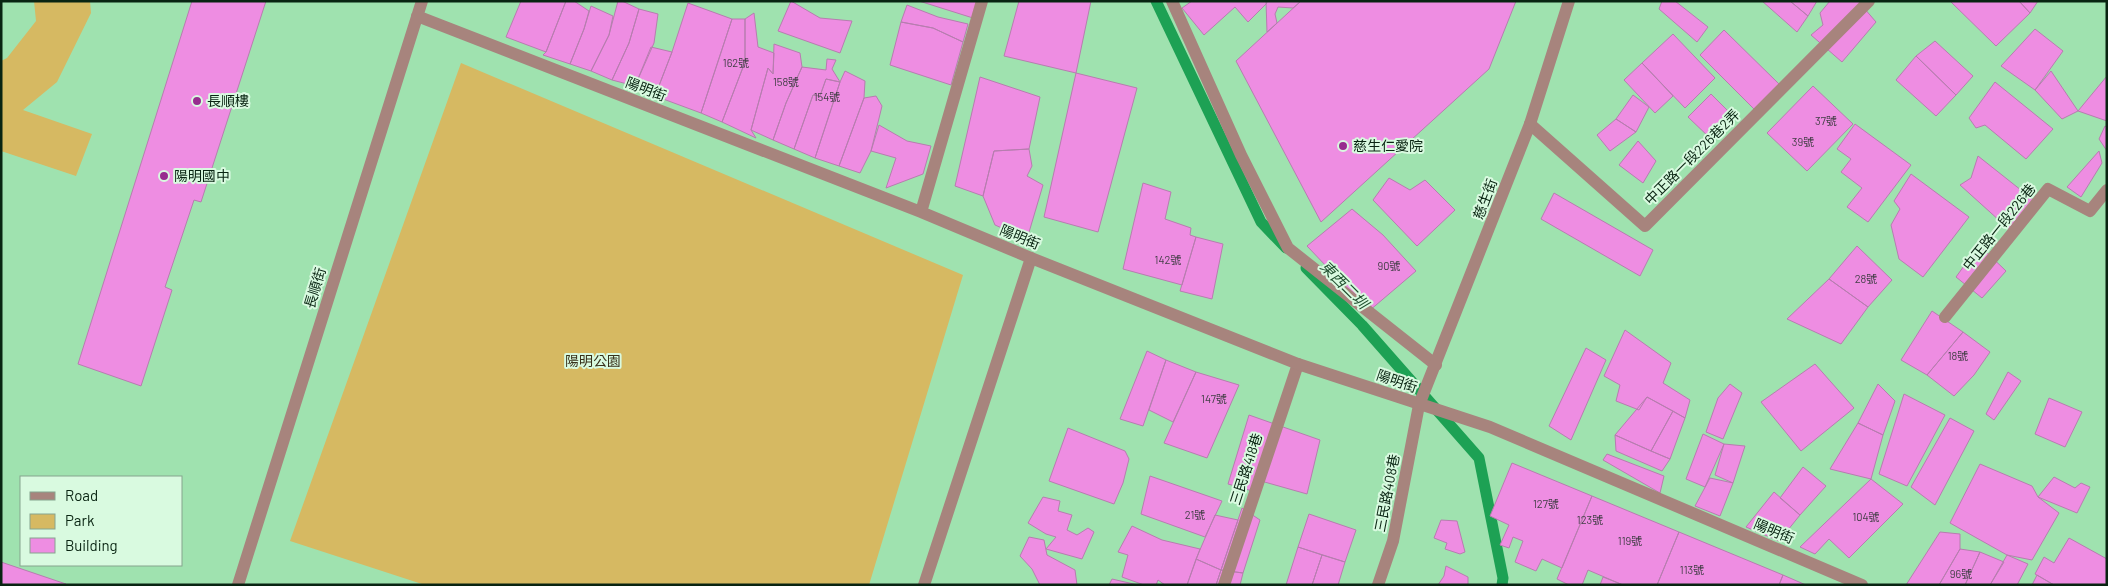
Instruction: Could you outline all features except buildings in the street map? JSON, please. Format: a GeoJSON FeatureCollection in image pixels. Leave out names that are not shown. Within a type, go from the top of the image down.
{"type":"FeatureCollection","features":[{"type":"Feature","properties":{"kind":"street","name":"長順街"},"geometry":{"type":"LineString","coordinates":[[238,585],[422,1]]}},
{"type":"Feature","properties":{"kind":"street"},"geometry":{"type":"LineString","coordinates":[[921,212],[982,1]]}},
{"type":"Feature","properties":{"kind":"street"},"geometry":{"type":"LineString","coordinates":[[1172,1],[1241,155],[1288,248],[1436,365]]}},
{"type":"Feature","properties":{"kind":"street","name":"慈生街"},"geometry":{"type":"LineString","coordinates":[[1419,404],[1530,124],[1569,1]]}},
{"type":"Feature","properties":{"kind":"street","name":"中正路一段226巷2弄"},"geometry":{"type":"LineString","coordinates":[[1530,124],[1645,226],[1869,1]]}},
{"type":"Feature","properties":{"kind":"street","name":"陽明街"},"geometry":{"type":"LineString","coordinates":[[417,16],[921,212],[1031,258],[1298,364],[1490,427],[1862,585]]}},
{"type":"Feature","properties":{"kind":"street","name":"中正路一段226巷"},"geometry":{"type":"LineString","coordinates":[[1945,317],[2048,189],[2090,211],[2107,190]]}},
{"type":"Feature","properties":{"kind":"street"},"geometry":{"type":"LineString","coordinates":[[924,585],[1031,258]]}},
{"type":"Feature","properties":{"kind":"street","name":"三民路418巷"},"geometry":{"type":"LineString","coordinates":[[1224,585],[1298,364]]}},
{"type":"Feature","properties":{"kind":"street","name":"三民路408巷"},"geometry":{"type":"LineString","coordinates":[[1378,585],[1392,541],[1419,404]]}},
{"type":"Feature","properties":{"kind":"green space"},"geometry":{"type":"Polygon","coordinates":[[[34,1],[90,1],[91,13],[57,82],[23,110],[92,134],[76,176],[1,151],[1,61],[7,58],[36,21],[34,1]]]}},
{"type":"Feature","properties":{"kind":"green space","name":"陽明公園"},"geometry":{"type":"Polygon","coordinates":[[[461,63],[963,275],[869,585],[425,585],[290,541],[461,63]]]}},
{"type":"Feature","properties":{"kind":"waterway","name":"東西二圳"},"geometry":{"type":"LineString","coordinates":[[1156,1],[1261,222],[1286,248]]}},
{"type":"Feature","properties":{"kind":"waterway","name":"東西二圳"},"geometry":{"type":"LineString","coordinates":[[1306,268],[1362,325],[1479,458],[1503,578],[1502,585]]}},
{"type":"Feature","properties":{"kind":"place","name":"長順樓"},"geometry":{"type":"Point","coordinates":[197,101]}},
{"type":"Feature","properties":{"kind":"place","name":"慈生仁愛院"},"geometry":{"type":"Point","coordinates":[1343,146]}},
{"type":"Feature","properties":{"kind":"place","name":"陽明國中"},"geometry":{"type":"Point","coordinates":[164,176]}}]}
